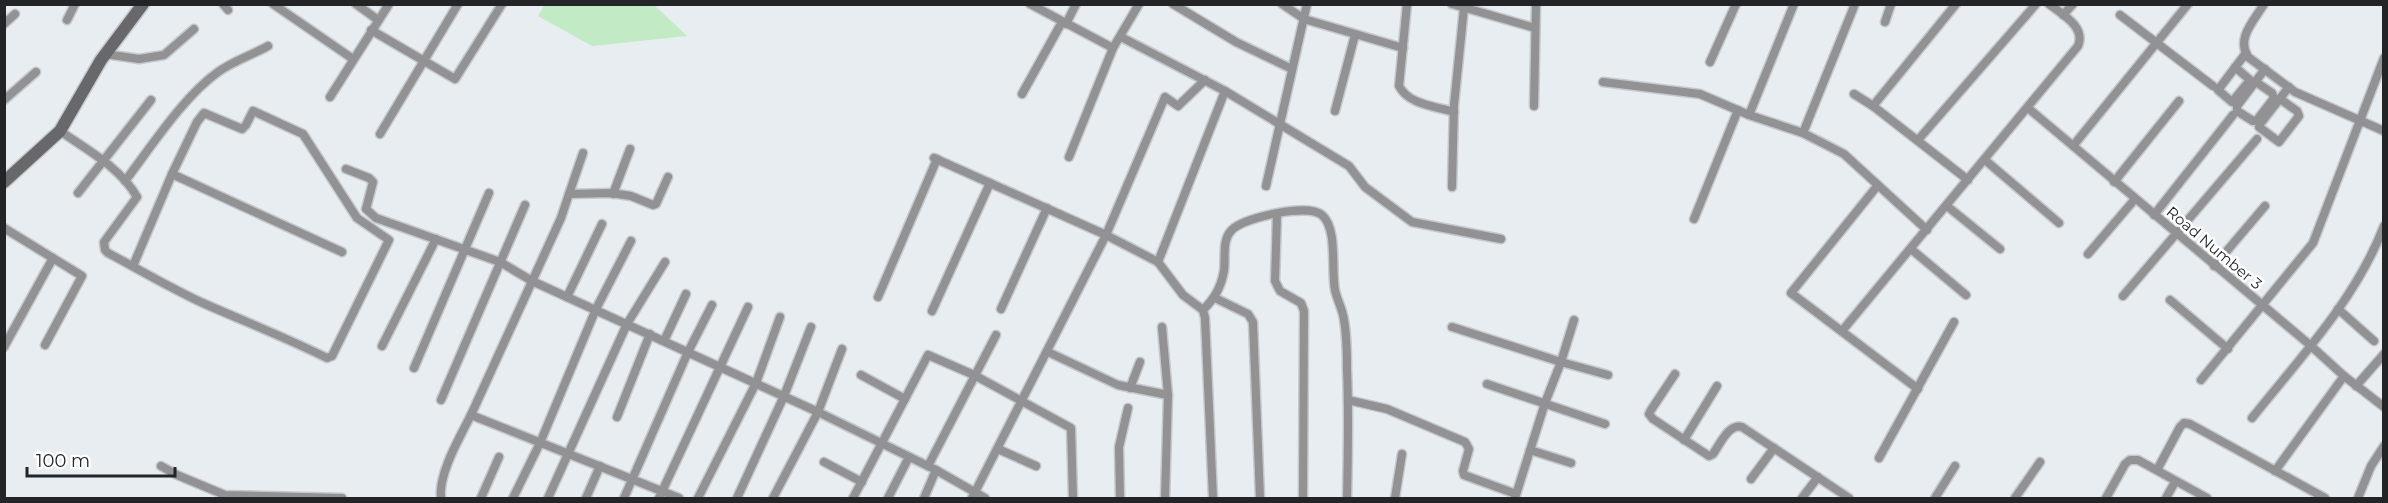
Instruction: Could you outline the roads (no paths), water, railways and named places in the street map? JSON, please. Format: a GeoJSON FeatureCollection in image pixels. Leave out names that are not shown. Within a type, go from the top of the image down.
{"type":"FeatureCollection","features":[{"type":"Feature","properties":{"kind":"street"},"geometry":{"type":"LineString","coordinates":[[67,20],[75,4]]}},
{"type":"Feature","properties":{"kind":"street"},"geometry":{"type":"LineString","coordinates":[[8,174],[60,131],[100,62],[142,4]]}},
{"type":"Feature","properties":{"kind":"street"},"geometry":{"type":"LineString","coordinates":[[273,4],[353,59]]}},
{"type":"Feature","properties":{"kind":"street"},"geometry":{"type":"LineString","coordinates":[[356,4],[378,20]]}},
{"type":"Feature","properties":{"kind":"street"},"geometry":{"type":"LineString","coordinates":[[330,97],[388,4]]}},
{"type":"Feature","properties":{"kind":"street"},"geometry":{"type":"LineString","coordinates":[[380,134],[458,4]]}},
{"type":"Feature","properties":{"kind":"street"},"geometry":{"type":"LineString","coordinates":[[371,30],[455,79],[502,4]]}},
{"type":"Feature","properties":{"kind":"street"},"geometry":{"type":"LineString","coordinates":[[1030,4],[1113,48]]}},
{"type":"Feature","properties":{"kind":"street"},"geometry":{"type":"LineString","coordinates":[[1023,94],[1076,4]]}},
{"type":"Feature","properties":{"kind":"street"},"geometry":{"type":"LineString","coordinates":[[1069,157],[1113,48],[1139,4]]}},
{"type":"Feature","properties":{"kind":"street"},"geometry":{"type":"LineString","coordinates":[[1173,4],[1236,42],[1292,69]]}},
{"type":"Feature","properties":{"kind":"street"},"geometry":{"type":"LineString","coordinates":[[1282,4],[1304,19],[1403,48]]}},
{"type":"Feature","properties":{"kind":"street"},"geometry":{"type":"LineString","coordinates":[[1266,186],[1306,4]]}},
{"type":"Feature","properties":{"kind":"street"},"geometry":{"type":"LineString","coordinates":[[1407,4],[1399,86],[1404,95],[1412,100],[1454,112]]}},
{"type":"Feature","properties":{"kind":"street"},"geometry":{"type":"LineString","coordinates":[[1452,4],[1535,28]]}},
{"type":"Feature","properties":{"kind":"street"},"geometry":{"type":"LineString","coordinates":[[1534,106],[1536,4]]}},
{"type":"Feature","properties":{"kind":"street"},"geometry":{"type":"LineString","coordinates":[[1710,62],[1736,4]]}},
{"type":"Feature","properties":{"kind":"street"},"geometry":{"type":"LineString","coordinates":[[1749,115],[1794,4]]}},
{"type":"Feature","properties":{"kind":"street"},"geometry":{"type":"LineString","coordinates":[[1803,132],[1856,4]]}},
{"type":"Feature","properties":{"kind":"street"},"geometry":{"type":"LineString","coordinates":[[1885,22],[1891,4]]}},
{"type":"Feature","properties":{"kind":"street"},"geometry":{"type":"LineString","coordinates":[[1873,106],[1956,4]]}},
{"type":"Feature","properties":{"kind":"street"},"geometry":{"type":"LineString","coordinates":[[1918,140],[2036,4]]}},
{"type":"Feature","properties":{"kind":"street"},"geometry":{"type":"LineString","coordinates":[[1842,331],[2078,46],[2082,38],[2079,30],[2049,4]]}},
{"type":"Feature","properties":{"kind":"street"},"geometry":{"type":"LineString","coordinates":[[2063,15],[2073,4]]}},
{"type":"Feature","properties":{"kind":"street"},"geometry":{"type":"LineString","coordinates":[[2073,146],[2188,4]]}},
{"type":"Feature","properties":{"kind":"street"},"geometry":{"type":"LineString","coordinates":[[2264,4],[2243,38],[2243,49],[2246,53],[2289,87],[2358,121],[2384,131]]}},
{"type":"Feature","properties":{"kind":"street"},"geometry":{"type":"LineString","coordinates":[[1452,187],[1454,112],[1464,8]]}},
{"type":"Feature","properties":{"kind":"street"},"geometry":{"type":"LineString","coordinates":[[4,24],[15,14]]}},
{"type":"Feature","properties":{"kind":"street"},"geometry":{"type":"LineString","coordinates":[[2120,15],[2213,86]]}},
{"type":"Feature","properties":{"kind":"street"},"geometry":{"type":"LineString","coordinates":[[100,62],[164,55],[194,29]]}},
{"type":"Feature","properties":{"kind":"street"},"geometry":{"type":"LineString","coordinates":[[1335,111],[1355,35]]}},
{"type":"Feature","properties":{"kind":"street"},"geometry":{"type":"LineString","coordinates":[[1121,37],[1225,90],[1349,166],[1365,187],[1412,222],[1501,239]]}},
{"type":"Feature","properties":{"kind":"street"},"geometry":{"type":"LineString","coordinates":[[125,181],[206,81],[220,70],[268,46]]}},
{"type":"Feature","properties":{"kind":"street"},"geometry":{"type":"LineString","coordinates":[[2235,67],[2246,53]]}},
{"type":"Feature","properties":{"kind":"street"},"geometry":{"type":"LineString","coordinates":[[2201,380],[2313,243],[2384,58]]}},
{"type":"Feature","properties":{"kind":"street"},"geometry":{"type":"LineString","coordinates":[[2256,82],[2272,93],[2274,99],[2257,120],[2253,121],[2236,108],[2265,69]]}},
{"type":"Feature","properties":{"kind":"street"},"geometry":{"type":"LineString","coordinates":[[4,100],[36,72]]}},
{"type":"Feature","properties":{"kind":"street"},"geometry":{"type":"LineString","coordinates":[[974,495],[1106,235],[1165,97],[1178,106],[1205,80]]}},
{"type":"Feature","properties":{"kind":"street"},"geometry":{"type":"LineString","coordinates":[[1603,82],[1691,92],[1715,99],[1749,115],[1803,132],[1844,154],[1927,230]]}},
{"type":"Feature","properties":{"kind":"street"},"geometry":{"type":"LineString","coordinates":[[2280,99],[2297,111],[2299,116],[2279,142],[2259,127],[2280,99],[2289,87]]}},
{"type":"Feature","properties":{"kind":"street"},"geometry":{"type":"LineString","coordinates":[[1159,263],[1225,90]]}},
{"type":"Feature","properties":{"kind":"street"},"geometry":{"type":"LineString","coordinates":[[1854,94],[1873,106],[1968,180]]}},
{"type":"Feature","properties":{"kind":"street"},"geometry":{"type":"LineString","coordinates":[[78,193],[151,100]]}},
{"type":"Feature","properties":{"kind":"street"},"geometry":{"type":"LineString","coordinates":[[2114,182],[2179,101]]}},
{"type":"Feature","properties":{"kind":"street","name":"Road Number 3"},"geometry":{"type":"LineString","coordinates":[[2028,108],[2344,376],[2384,407]]}},
{"type":"Feature","properties":{"kind":"street"},"geometry":{"type":"LineString","coordinates":[[1694,219],[1738,110]]}},
{"type":"Feature","properties":{"kind":"street"},"geometry":{"type":"LineString","coordinates":[[60,131],[103,162],[125,181],[136,196],[104,246],[108,252],[133,266],[204,303],[330,358],[389,243],[386,238],[357,218],[303,134],[253,111],[242,129],[204,113],[197,122],[172,174],[133,266]]}},
{"type":"Feature","properties":{"kind":"street"},"geometry":{"type":"LineString","coordinates":[[2154,215],[2233,115]]}},
{"type":"Feature","properties":{"kind":"street"},"geometry":{"type":"LineString","coordinates":[[2123,297],[2257,139]]}},
{"type":"Feature","properties":{"kind":"street"},"geometry":{"type":"LineString","coordinates":[[613,194],[630,149]]}},
{"type":"Feature","properties":{"kind":"street"},"geometry":{"type":"LineString","coordinates":[[441,498],[442,484],[450,459],[561,218],[584,153]]}},
{"type":"Feature","properties":{"kind":"street"},"geometry":{"type":"LineString","coordinates":[[878,297],[935,158],[1106,235],[1159,263],[1183,295],[1203,310],[1205,318],[1213,498]]}},
{"type":"Feature","properties":{"kind":"street"},"geometry":{"type":"LineString","coordinates":[[1985,160],[2059,223]]}},
{"type":"Feature","properties":{"kind":"street"},"geometry":{"type":"LineString","coordinates":[[346,169],[369,178],[373,182],[366,209],[370,214],[500,262],[567,297],[818,412],[932,468],[974,495],[986,498]]}},
{"type":"Feature","properties":{"kind":"street"},"geometry":{"type":"LineString","coordinates":[[172,174],[342,252]]}},
{"type":"Feature","properties":{"kind":"street"},"geometry":{"type":"LineString","coordinates":[[568,195],[630,196],[653,205],[656,204],[668,177]]}},
{"type":"Feature","properties":{"kind":"street"},"geometry":{"type":"LineString","coordinates":[[932,311],[990,183]]}},
{"type":"Feature","properties":{"kind":"street"},"geometry":{"type":"LineString","coordinates":[[1878,185],[1791,293],[1918,389]]}},
{"type":"Feature","properties":{"kind":"street"},"geometry":{"type":"LineString","coordinates":[[414,368],[489,193]]}},
{"type":"Feature","properties":{"kind":"street"},"geometry":{"type":"LineString","coordinates":[[2088,254],[2135,199]]}},
{"type":"Feature","properties":{"kind":"street"},"geometry":{"type":"LineString","coordinates":[[441,400],[525,205]]}},
{"type":"Feature","properties":{"kind":"street"},"geometry":{"type":"LineString","coordinates":[[1947,206],[2000,249]]}},
{"type":"Feature","properties":{"kind":"street"},"geometry":{"type":"LineString","coordinates":[[2214,266],[2265,206]]}},
{"type":"Feature","properties":{"kind":"street"},"geometry":{"type":"LineString","coordinates":[[1001,309],[1047,208]]}},
{"type":"Feature","properties":{"kind":"street"},"geometry":{"type":"LineString","coordinates":[[1203,310],[1215,298],[1224,270],[1226,237],[1234,228],[1253,219],[1297,210],[1311,210],[1322,215],[1330,229],[1334,289],[1344,318],[1346,333],[1347,498]]}},
{"type":"Feature","properties":{"kind":"street"},"geometry":{"type":"LineString","coordinates":[[1277,214],[1275,281],[1280,291],[1301,303],[1304,311],[1303,498]]}},
{"type":"Feature","properties":{"kind":"street"},"geometry":{"type":"LineString","coordinates":[[567,297],[602,224]]}},
{"type":"Feature","properties":{"kind":"street"},"geometry":{"type":"LineString","coordinates":[[2252,418],[2357,282],[2373,254],[2384,226]]}},
{"type":"Feature","properties":{"kind":"street"},"geometry":{"type":"LineString","coordinates":[[4,228],[82,276],[45,345]]}},
{"type":"Feature","properties":{"kind":"street"},"geometry":{"type":"LineString","coordinates":[[382,346],[436,239]]}},
{"type":"Feature","properties":{"kind":"street"},"geometry":{"type":"LineString","coordinates":[[513,498],[540,443],[596,309],[631,241]]}},
{"type":"Feature","properties":{"kind":"street"},"geometry":{"type":"LineString","coordinates":[[1911,249],[1966,295]]}},
{"type":"Feature","properties":{"kind":"street"},"geometry":{"type":"LineString","coordinates":[[4,347],[53,258]]}},
{"type":"Feature","properties":{"kind":"street"},"geometry":{"type":"LineString","coordinates":[[548,498],[627,324],[665,262]]}},
{"type":"Feature","properties":{"kind":"street"},"geometry":{"type":"LineString","coordinates":[[664,341],[686,294]]}},
{"type":"Feature","properties":{"kind":"street"},"geometry":{"type":"LineString","coordinates":[[1215,298],[1248,314],[1253,322],[1260,498]]}},
{"type":"Feature","properties":{"kind":"street"},"geometry":{"type":"LineString","coordinates":[[2170,300],[2228,349]]}},
{"type":"Feature","properties":{"kind":"street"},"geometry":{"type":"LineString","coordinates":[[624,498],[688,352],[712,305]]}},
{"type":"Feature","properties":{"kind":"street"},"geometry":{"type":"LineString","coordinates":[[660,495],[748,307]]}},
{"type":"Feature","properties":{"kind":"street"},"geometry":{"type":"LineString","coordinates":[[2338,309],[2374,340]]}},
{"type":"Feature","properties":{"kind":"street"},"geometry":{"type":"LineString","coordinates":[[698,498],[756,383],[780,317]]}},
{"type":"Feature","properties":{"kind":"street"},"geometry":{"type":"LineString","coordinates":[[1348,399],[1387,409],[1465,442],[1469,449],[1464,475],[1515,496],[1545,403],[1562,362],[1574,320]]}},
{"type":"Feature","properties":{"kind":"street"},"geometry":{"type":"LineString","coordinates":[[1879,458],[1954,322]]}},
{"type":"Feature","properties":{"kind":"street"},"geometry":{"type":"LineString","coordinates":[[737,498],[784,396],[811,327]]}},
{"type":"Feature","properties":{"kind":"street"},"geometry":{"type":"LineString","coordinates":[[1162,327],[1168,395],[1165,498]]}},
{"type":"Feature","properties":{"kind":"street"},"geometry":{"type":"LineString","coordinates":[[1452,327],[1608,375]]}},
{"type":"Feature","properties":{"kind":"street"},"geometry":{"type":"LineString","coordinates":[[617,417],[650,334]]}},
{"type":"Feature","properties":{"kind":"street"},"geometry":{"type":"LineString","coordinates":[[924,498],[932,468],[974,375],[996,334]]}},
{"type":"Feature","properties":{"kind":"street"},"geometry":{"type":"LineString","coordinates":[[772,498],[818,412],[842,349]]}},
{"type":"Feature","properties":{"kind":"street"},"geometry":{"type":"LineString","coordinates":[[1048,352],[1118,385],[1168,395]]}},
{"type":"Feature","properties":{"kind":"street"},"geometry":{"type":"LineString","coordinates":[[2356,386],[2384,354]]}},
{"type":"Feature","properties":{"kind":"street"},"geometry":{"type":"LineString","coordinates":[[853,498],[928,355],[974,375],[1071,428],[1073,498]]}},
{"type":"Feature","properties":{"kind":"street"},"geometry":{"type":"LineString","coordinates":[[1130,388],[1140,362]]}},
{"type":"Feature","properties":{"kind":"street"},"geometry":{"type":"LineString","coordinates":[[1675,374],[1649,414],[1653,419],[1709,456],[1713,454],[1732,428],[1737,426],[1849,498]]}},
{"type":"Feature","properties":{"kind":"street"},"geometry":{"type":"LineString","coordinates":[[861,375],[905,399]]}},
{"type":"Feature","properties":{"kind":"street"},"geometry":{"type":"LineString","coordinates":[[2275,471],[2344,376]]}},
{"type":"Feature","properties":{"kind":"street"},"geometry":{"type":"LineString","coordinates":[[1487,384],[1605,424]]}},
{"type":"Feature","properties":{"kind":"street"},"geometry":{"type":"LineString","coordinates":[[1683,440],[1717,386]]}},
{"type":"Feature","properties":{"kind":"street"},"geometry":{"type":"LineString","coordinates":[[1119,498],[1119,447],[1128,408]]}},
{"type":"Feature","properties":{"kind":"street"},"geometry":{"type":"LineString","coordinates":[[471,416],[633,479],[660,495],[679,498]]}},
{"type":"Feature","properties":{"kind":"street"},"geometry":{"type":"LineString","coordinates":[[2157,470],[2184,423],[2190,424],[2325,498]]}},
{"type":"Feature","properties":{"kind":"street"},"geometry":{"type":"LineString","coordinates":[[2358,498],[2371,466],[2384,446]]}},
{"type":"Feature","properties":{"kind":"street"},"geometry":{"type":"LineString","coordinates":[[1751,479],[1774,448]]}},
{"type":"Feature","properties":{"kind":"street"},"geometry":{"type":"LineString","coordinates":[[998,449],[1036,466]]}},
{"type":"Feature","properties":{"kind":"street"},"geometry":{"type":"LineString","coordinates":[[1530,450],[1571,463]]}},
{"type":"Feature","properties":{"kind":"street"},"geometry":{"type":"LineString","coordinates":[[1395,498],[1402,454]]}},
{"type":"Feature","properties":{"kind":"street"},"geometry":{"type":"LineString","coordinates":[[481,498],[499,457]]}},
{"type":"Feature","properties":{"kind":"street"},"geometry":{"type":"LineString","coordinates":[[888,498],[909,457]]}},
{"type":"Feature","properties":{"kind":"street"},"geometry":{"type":"LineString","coordinates":[[2106,498],[2130,460],[2138,460],[2207,498]]}},
{"type":"Feature","properties":{"kind":"street"},"geometry":{"type":"LineString","coordinates":[[824,462],[862,482]]}},
{"type":"Feature","properties":{"kind":"street"},"geometry":{"type":"LineString","coordinates":[[2015,498],[2040,462]]}},
{"type":"Feature","properties":{"kind":"street"},"geometry":{"type":"LineString","coordinates":[[162,466],[177,475],[225,495],[342,498]]}},
{"type":"Feature","properties":{"kind":"street"},"geometry":{"type":"LineString","coordinates":[[586,498],[600,466]]}},
{"type":"Feature","properties":{"kind":"street"},"geometry":{"type":"LineString","coordinates":[[1935,498],[1954,466]]}},
{"type":"Feature","properties":{"kind":"street"},"geometry":{"type":"LineString","coordinates":[[1802,498],[1818,477]]}},
{"type":"Feature","properties":{"kind":"street"},"geometry":{"type":"LineString","coordinates":[[2166,498],[2175,482]]}}]}
